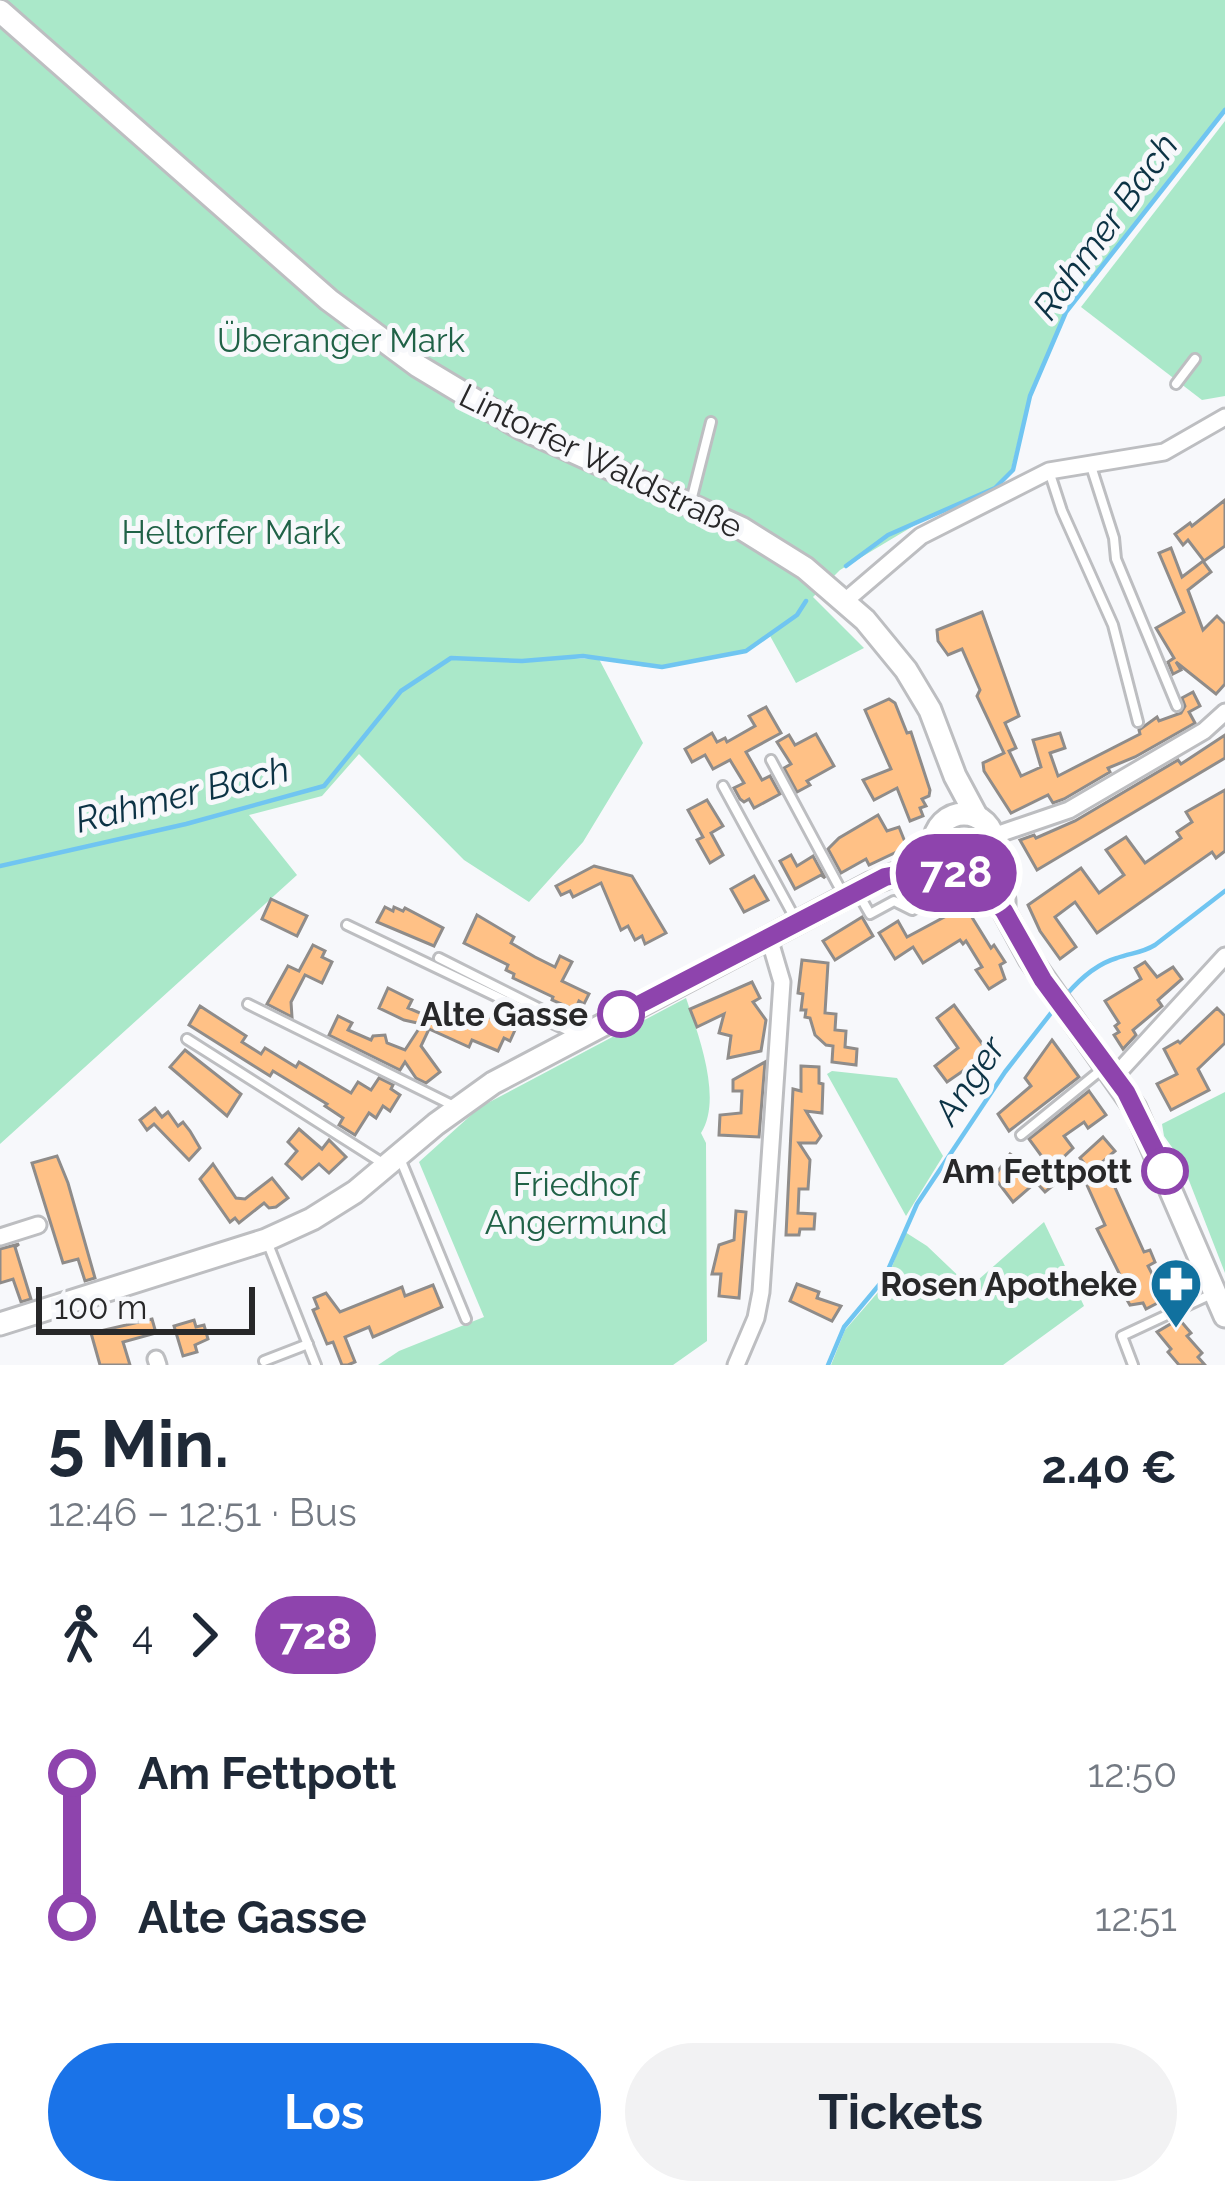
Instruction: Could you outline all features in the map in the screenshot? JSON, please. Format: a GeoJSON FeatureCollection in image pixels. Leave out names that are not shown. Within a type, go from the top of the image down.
{"type":"FeatureCollection","features":[{"type":"Feature","properties":{"kind":"main road","name":"Lintorfer Waldstraße"},"geometry":{"type":"LineString","coordinates":[[0,11],[377,337],[507,421],[786,554],[845,601],[915,683],[977,817]]}},
{"type":"Feature","properties":{"kind":"main road"},"geometry":{"type":"LineString","coordinates":[[955,776],[952,816],[937,830],[937,856],[954,873],[980,868]]}},
{"type":"Feature","properties":{"kind":"main road"},"geometry":{"type":"LineString","coordinates":[[952,816],[977,817],[993,836],[980,868]]}},
{"type":"Feature","properties":{"kind":"main road"},"geometry":{"type":"LineString","coordinates":[[0,1324],[266,1240],[329,1209],[503,1077],[898,873],[904,864],[937,856]]}},
{"type":"Feature","properties":{"kind":"main road"},"geometry":{"type":"LineString","coordinates":[[980,868],[1043,980],[1111,1070],[1166,1174],[1225,1316]]}},
{"type":"Feature","properties":{"kind":"street"},"geometry":{"type":"LineString","coordinates":[[845,601],[921,536],[1049,471],[1164,452],[1225,417]]}},
{"type":"Feature","properties":{"kind":"street"},"geometry":{"type":"LineString","coordinates":[[993,836],[1070,810],[1204,731],[1225,712]]}},
{"type":"Feature","properties":{"kind":"street"},"geometry":{"type":"LineString","coordinates":[[736,1365],[756,1318],[761,1292],[782,982],[770,938]]}},
{"type":"Feature","properties":{"kind":"street"},"geometry":{"type":"LineString","coordinates":[[1111,1070],[1225,956]]}},
{"type":"Feature","properties":{"kind":"street"},"geometry":{"type":"LineString","coordinates":[[0,1237],[38,1225]]}},
{"type":"Feature","properties":{"kind":"lane"},"geometry":{"type":"LineString","coordinates":[[1176,384],[1195,359]]}},
{"type":"Feature","properties":{"kind":"lane"},"geometry":{"type":"LineString","coordinates":[[690,506],[711,422]]}},
{"type":"Feature","properties":{"kind":"lane"},"geometry":{"type":"LineString","coordinates":[[1090,462],[1114,538],[1116,560],[1177,706]]}},
{"type":"Feature","properties":{"kind":"lane"},"geometry":{"type":"LineString","coordinates":[[1049,471],[1113,625],[1138,722]]}},
{"type":"Feature","properties":{"kind":"lane"},"geometry":{"type":"LineString","coordinates":[[771,760],[851,895],[870,914],[894,901],[912,910],[932,899]]}},
{"type":"Feature","properties":{"kind":"lane"},"geometry":{"type":"LineString","coordinates":[[723,786],[797,923]]}},
{"type":"Feature","properties":{"kind":"lane"},"geometry":{"type":"LineString","coordinates":[[347,925],[583,1034]]}},
{"type":"Feature","properties":{"kind":"lane"},"geometry":{"type":"LineString","coordinates":[[439,958],[583,1034]]}},
{"type":"Feature","properties":{"kind":"lane"},"geometry":{"type":"LineString","coordinates":[[248,1004],[458,1107]]}},
{"type":"Feature","properties":{"kind":"lane"},"geometry":{"type":"LineString","coordinates":[[188,1039],[392,1160],[466,1319]]}},
{"type":"Feature","properties":{"kind":"lane"},"geometry":{"type":"LineString","coordinates":[[1021,1135],[1111,1070]]}},
{"type":"Feature","properties":{"kind":"lane"},"geometry":{"type":"LineString","coordinates":[[266,1240],[316,1365]]}},
{"type":"Feature","properties":{"kind":"lane"},"geometry":{"type":"LineString","coordinates":[[1133,1365],[1122,1336],[1215,1292]]}},
{"type":"Feature","properties":{"kind":"lane"},"geometry":{"type":"LineString","coordinates":[[264,1361],[308,1344]]}},
{"type":"Feature","properties":{"kind":"green space","name":"Überanger Mark"},"geometry":{"type":"Polygon","coordinates":[[[0,0],[1225,0],[1225,108],[1065,312],[1029,395],[1011,470],[994,487],[920,522],[840,570],[813,597],[864,648],[796,683],[769,634],[746,651],[661,666],[582,655],[556,658],[599,659],[643,743],[583,842],[529,902],[464,860],[359,754],[322,796],[249,815],[297,875],[0,1144],[0,0]]]}},
{"type":"Feature","properties":{"kind":"green space"},"geometry":{"type":"Polygon","coordinates":[[[1225,121],[1225,396],[1202,400],[1081,307],[1225,121]]]}},
{"type":"Feature","properties":{"kind":"green space","name":"Friedhof Angermund"},"geometry":{"type":"Polygon","coordinates":[[[686,998],[709,1085],[710,1103],[701,1133],[706,1143],[707,1341],[673,1365],[378,1365],[399,1351],[484,1317],[419,1162],[480,1107],[686,998]]]}},
{"type":"Feature","properties":{"kind":"green space"},"geometry":{"type":"Polygon","coordinates":[[[827,1074],[897,1078],[943,1156],[906,1216],[827,1074]]]}},
{"type":"Feature","properties":{"kind":"green space"},"geometry":{"type":"Polygon","coordinates":[[[1225,1092],[1225,1273],[1162,1124],[1225,1092]]]}},
{"type":"Feature","properties":{"kind":"green space"},"geometry":{"type":"Polygon","coordinates":[[[1044,1222],[1084,1306],[1003,1365],[831,1365],[845,1330],[886,1283],[905,1232],[970,1287],[1044,1222]]]}},
{"type":"Feature","properties":{"kind":"building"},"geometry":{"type":"Polygon","coordinates":[[[1225,500],[1225,546],[1204,561],[1188,540],[1183,545],[1175,534],[1225,500]]]}},
{"type":"Feature","properties":{"kind":"building"},"geometry":{"type":"Polygon","coordinates":[[[1171,548],[1182,577],[1203,561],[1211,572],[1188,590],[1203,630],[1217,616],[1225,624],[1225,684],[1216,694],[1176,662],[1181,670],[1173,674],[1168,662],[1174,658],[1156,628],[1184,612],[1159,553],[1171,548]]]}},
{"type":"Feature","properties":{"kind":"building"},"geometry":{"type":"Polygon","coordinates":[[[982,612],[1019,716],[1005,723],[1016,748],[1009,751],[1021,776],[1041,767],[1033,740],[1060,733],[1065,748],[1050,753],[1058,776],[1140,734],[1157,717],[1159,721],[1181,713],[1182,698],[1193,692],[1200,706],[1189,712],[1195,723],[1108,768],[1110,772],[1064,799],[1053,803],[1048,795],[1011,813],[984,771],[983,763],[1004,753],[977,696],[980,690],[962,649],[948,655],[938,641],[937,630],[982,612]]]}},
{"type":"Feature","properties":{"kind":"building"},"geometry":{"type":"Polygon","coordinates":[[[889,699],[907,733],[911,732],[930,790],[922,799],[923,816],[910,821],[897,788],[874,800],[863,780],[891,769],[865,710],[889,699]]]}},
{"type":"Feature","properties":{"kind":"building"},"geometry":{"type":"Polygon","coordinates":[[[766,707],[781,733],[746,752],[762,780],[770,776],[780,794],[754,808],[734,788],[744,783],[730,760],[713,769],[705,755],[692,762],[685,749],[712,733],[717,742],[725,738],[727,742],[755,726],[749,716],[766,707]]]}},
{"type":"Feature","properties":{"kind":"building"},"geometry":{"type":"Polygon","coordinates":[[[816,734],[834,766],[797,792],[784,768],[791,764],[777,742],[789,735],[795,745],[816,734]]]}},
{"type":"Feature","properties":{"kind":"building"},"geometry":{"type":"Polygon","coordinates":[[[1225,735],[1225,758],[1037,870],[1020,840],[1075,821],[1225,735]]]}},
{"type":"Feature","properties":{"kind":"building"},"geometry":{"type":"Polygon","coordinates":[[[1225,790],[1225,851],[1216,858],[1212,852],[1097,933],[1075,902],[1055,917],[1076,947],[1060,959],[1028,905],[1081,868],[1099,893],[1124,875],[1106,850],[1126,837],[1145,863],[1181,838],[1177,832],[1192,822],[1186,812],[1225,790]]]}},
{"type":"Feature","properties":{"kind":"building"},"geometry":{"type":"Polygon","coordinates":[[[707,800],[723,826],[711,833],[723,855],[710,863],[688,810],[707,800]]]}},
{"type":"Feature","properties":{"kind":"building"},"geometry":{"type":"Polygon","coordinates":[[[878,815],[887,831],[899,827],[907,847],[869,865],[866,859],[841,873],[828,849],[878,815]]]}},
{"type":"Feature","properties":{"kind":"building"},"geometry":{"type":"Polygon","coordinates":[[[791,855],[797,866],[813,856],[825,878],[821,875],[795,889],[780,861],[791,855]]]}},
{"type":"Feature","properties":{"kind":"building"},"geometry":{"type":"Polygon","coordinates":[[[594,866],[632,876],[666,933],[645,944],[642,936],[635,940],[628,926],[621,930],[601,883],[573,897],[570,891],[561,895],[556,886],[594,866]]]}},
{"type":"Feature","properties":{"kind":"building"},"geometry":{"type":"Polygon","coordinates":[[[754,876],[768,900],[744,912],[731,889],[754,876]]]}},
{"type":"Feature","properties":{"kind":"building"},"geometry":{"type":"Polygon","coordinates":[[[271,899],[307,916],[297,936],[262,919],[271,899]]]}},
{"type":"Feature","properties":{"kind":"building"},"geometry":{"type":"Polygon","coordinates":[[[965,906],[1005,962],[1000,965],[1005,979],[989,989],[966,941],[960,940],[923,963],[913,947],[895,959],[879,933],[898,921],[907,937],[965,906]]]}},
{"type":"Feature","properties":{"kind":"building"},"geometry":{"type":"Polygon","coordinates":[[[385,907],[405,908],[443,928],[434,946],[377,922],[385,907]]]}},
{"type":"Feature","properties":{"kind":"building"},"geometry":{"type":"Polygon","coordinates":[[[477,915],[514,937],[511,943],[555,967],[560,956],[572,962],[562,981],[589,994],[584,1004],[579,1001],[575,1010],[552,1000],[513,978],[506,970],[508,965],[464,943],[477,915]]]}},
{"type":"Feature","properties":{"kind":"building"},"geometry":{"type":"Polygon","coordinates":[[[862,917],[873,936],[835,960],[823,941],[862,917]]]}},
{"type":"Feature","properties":{"kind":"building"},"geometry":{"type":"Polygon","coordinates":[[[313,945],[332,962],[322,983],[305,975],[291,1002],[292,1017],[267,1004],[288,966],[299,971],[313,945]]]}},
{"type":"Feature","properties":{"kind":"building"},"geometry":{"type":"Polygon","coordinates":[[[802,960],[828,963],[825,1013],[836,1014],[835,1030],[846,1031],[845,1047],[857,1049],[856,1065],[832,1062],[833,1046],[815,1035],[806,1010],[801,1010],[802,960]]]}},
{"type":"Feature","properties":{"kind":"building"},"geometry":{"type":"Polygon","coordinates":[[[1145,962],[1157,977],[1173,967],[1182,979],[1158,1000],[1162,1006],[1133,1030],[1136,1035],[1123,1049],[1114,1035],[1119,1023],[1105,1001],[1141,979],[1135,968],[1145,962]]]}},
{"type":"Feature","properties":{"kind":"building"},"geometry":{"type":"Polygon","coordinates":[[[752,982],[760,998],[753,1002],[766,1020],[761,1051],[728,1058],[731,1036],[719,1033],[724,1014],[697,1027],[690,1009],[752,982]]]}},
{"type":"Feature","properties":{"kind":"building"},"geometry":{"type":"Polygon","coordinates":[[[388,988],[412,1000],[408,1008],[427,1016],[434,1017],[441,1004],[480,1023],[484,1015],[515,1030],[498,1051],[472,1040],[469,1047],[429,1029],[421,1046],[440,1072],[426,1083],[405,1062],[400,1070],[329,1035],[338,1016],[352,1023],[348,1030],[371,1040],[385,1035],[387,1043],[405,1050],[422,1024],[379,1008],[388,988]]]}},
{"type":"Feature","properties":{"kind":"building"},"geometry":{"type":"Polygon","coordinates":[[[954,1005],[989,1053],[947,1082],[935,1066],[958,1048],[937,1018],[954,1005]]]}},
{"type":"Feature","properties":{"kind":"building"},"geometry":{"type":"Polygon","coordinates":[[[200,1006],[246,1036],[242,1042],[261,1054],[265,1048],[296,1067],[299,1062],[351,1093],[358,1082],[371,1090],[379,1078],[400,1095],[390,1111],[383,1106],[376,1118],[369,1113],[355,1135],[339,1125],[343,1118],[327,1104],[273,1071],[270,1076],[189,1025],[200,1006]]]}},
{"type":"Feature","properties":{"kind":"building"},"geometry":{"type":"Polygon","coordinates":[[[1217,1008],[1225,1016],[1225,1043],[1198,1069],[1209,1090],[1171,1110],[1157,1084],[1177,1074],[1164,1049],[1180,1043],[1217,1008]]]}},
{"type":"Feature","properties":{"kind":"building"},"geometry":{"type":"Polygon","coordinates":[[[1052,1040],[1079,1077],[1009,1131],[998,1114],[1031,1086],[1025,1078],[1052,1040]]]}},
{"type":"Feature","properties":{"kind":"building"},"geometry":{"type":"Polygon","coordinates":[[[185,1050],[241,1094],[227,1116],[170,1067],[185,1050]]]}},
{"type":"Feature","properties":{"kind":"building"},"geometry":{"type":"Polygon","coordinates":[[[765,1062],[759,1137],[719,1135],[720,1115],[741,1113],[742,1091],[733,1091],[733,1080],[765,1062]]]}},
{"type":"Feature","properties":{"kind":"building"},"geometry":{"type":"Polygon","coordinates":[[[801,1066],[819,1067],[819,1083],[823,1084],[822,1113],[806,1111],[821,1136],[816,1143],[799,1143],[810,1160],[808,1189],[799,1189],[798,1213],[815,1214],[814,1229],[786,1235],[793,1089],[801,1091],[801,1066]]]}},
{"type":"Feature","properties":{"kind":"building"},"geometry":{"type":"Polygon","coordinates":[[[1089,1091],[1106,1115],[1064,1136],[1073,1148],[1051,1169],[1029,1139],[1089,1091]]]}},
{"type":"Feature","properties":{"kind":"building"},"geometry":{"type":"Polygon","coordinates":[[[155,1108],[162,1117],[168,1112],[178,1126],[183,1122],[190,1131],[200,1148],[189,1160],[154,1124],[147,1130],[140,1120],[155,1108]]]}},
{"type":"Feature","properties":{"kind":"building"},"geometry":{"type":"Polygon","coordinates":[[[299,1129],[322,1149],[329,1140],[346,1157],[329,1173],[319,1164],[302,1179],[286,1164],[297,1151],[288,1142],[299,1129]]]}},
{"type":"Feature","properties":{"kind":"building"},"geometry":{"type":"Polygon","coordinates":[[[1103,1137],[1115,1151],[1100,1164],[1144,1252],[1150,1250],[1155,1262],[1148,1266],[1165,1299],[1146,1309],[1143,1303],[1130,1305],[1115,1279],[1121,1277],[1097,1229],[1105,1225],[1086,1183],[1090,1180],[1082,1171],[1087,1167],[1080,1158],[1103,1137]]]}},
{"type":"Feature","properties":{"kind":"building"},"geometry":{"type":"Polygon","coordinates":[[[1010,1154],[1055,1184],[1045,1192],[1036,1182],[1013,1202],[994,1177],[1010,1154]]]}},
{"type":"Feature","properties":{"kind":"building"},"geometry":{"type":"Polygon","coordinates":[[[57,1156],[95,1278],[85,1281],[78,1259],[63,1263],[32,1163],[57,1156]]]}},
{"type":"Feature","properties":{"kind":"building"},"geometry":{"type":"Polygon","coordinates":[[[213,1164],[236,1198],[245,1199],[272,1178],[288,1198],[276,1207],[264,1203],[239,1223],[235,1218],[230,1222],[200,1179],[213,1164]]]}},
{"type":"Feature","properties":{"kind":"building"},"geometry":{"type":"Polygon","coordinates":[[[736,1211],[746,1212],[739,1298],[719,1296],[721,1274],[712,1274],[719,1245],[734,1240],[736,1211]]]}},
{"type":"Feature","properties":{"kind":"building"},"geometry":{"type":"Polygon","coordinates":[[[19,1244],[15,1247],[31,1299],[21,1302],[13,1279],[0,1283],[0,1249],[19,1244]]]}},
{"type":"Feature","properties":{"kind":"building"},"geometry":{"type":"Polygon","coordinates":[[[797,1284],[841,1306],[832,1321],[790,1301],[797,1284]]]}},
{"type":"Feature","properties":{"kind":"building"},"geometry":{"type":"Polygon","coordinates":[[[433,1285],[442,1307],[373,1337],[369,1327],[345,1337],[355,1362],[348,1365],[342,1365],[333,1342],[327,1344],[313,1310],[318,1308],[314,1298],[326,1293],[340,1312],[402,1287],[405,1296],[433,1285]]]}},
{"type":"Feature","properties":{"kind":"building"},"geometry":{"type":"Polygon","coordinates":[[[152,1319],[156,1333],[123,1342],[130,1365],[100,1365],[91,1333],[152,1319]]]}},
{"type":"Feature","properties":{"kind":"building"},"geometry":{"type":"Polygon","coordinates":[[[1179,1319],[1205,1365],[1179,1365],[1168,1352],[1171,1349],[1157,1332],[1179,1319]]]}},
{"type":"Feature","properties":{"kind":"building"},"geometry":{"type":"Polygon","coordinates":[[[194,1320],[196,1327],[204,1325],[208,1339],[195,1345],[197,1352],[183,1356],[174,1326],[194,1320]]]}},
{"type":"Feature","properties":{"kind":"waterway","name":"Rahmer Bach"},"geometry":{"type":"LineString","coordinates":[[846,566],[888,535],[995,488],[1013,470],[1030,396],[1066,312],[1225,110]]}},
{"type":"Feature","properties":{"kind":"waterway","name":"Rahmer Bach"},"geometry":{"type":"LineString","coordinates":[[0,866],[186,824],[324,786],[401,691],[451,658],[522,661],[583,656],[662,667],[746,651],[797,615],[806,601]]}},
{"type":"Feature","properties":{"kind":"waterway","name":"Anger"},"geometry":{"type":"LineString","coordinates":[[1067,994],[1102,964],[1155,945],[1225,891]]}},
{"type":"Feature","properties":{"kind":"waterway","name":"Anger"},"geometry":{"type":"LineString","coordinates":[[828,1365],[844,1327],[884,1279],[917,1204],[1005,1072],[1055,1008]]}},
{"type":"Feature","properties":{"kind":"bus line","name":"728"},"geometry":{"type":"LineString","coordinates":[[621,1014],[885,877],[942,866],[970,874],[1004,911],[1043,980],[1126,1092],[1165,1171]]}},
{"type":"Feature","properties":{"kind":"place","name":"Alte Gasse"},"geometry":{"type":"Point","coordinates":[621,1014]}},
{"type":"Feature","properties":{"kind":"place","name":"Am Fettpott"},"geometry":{"type":"Point","coordinates":[1165,1171]}},
{"type":"Feature","properties":{"kind":"place","name":"Rosen Apotheke"},"geometry":{"type":"Point","coordinates":[1176,1330]}},
{"type":"Feature","properties":{"kind":"park label","name":"Heltorfer Mark"},"geometry":{"type":"Point","coordinates":[231,532]}}]}
